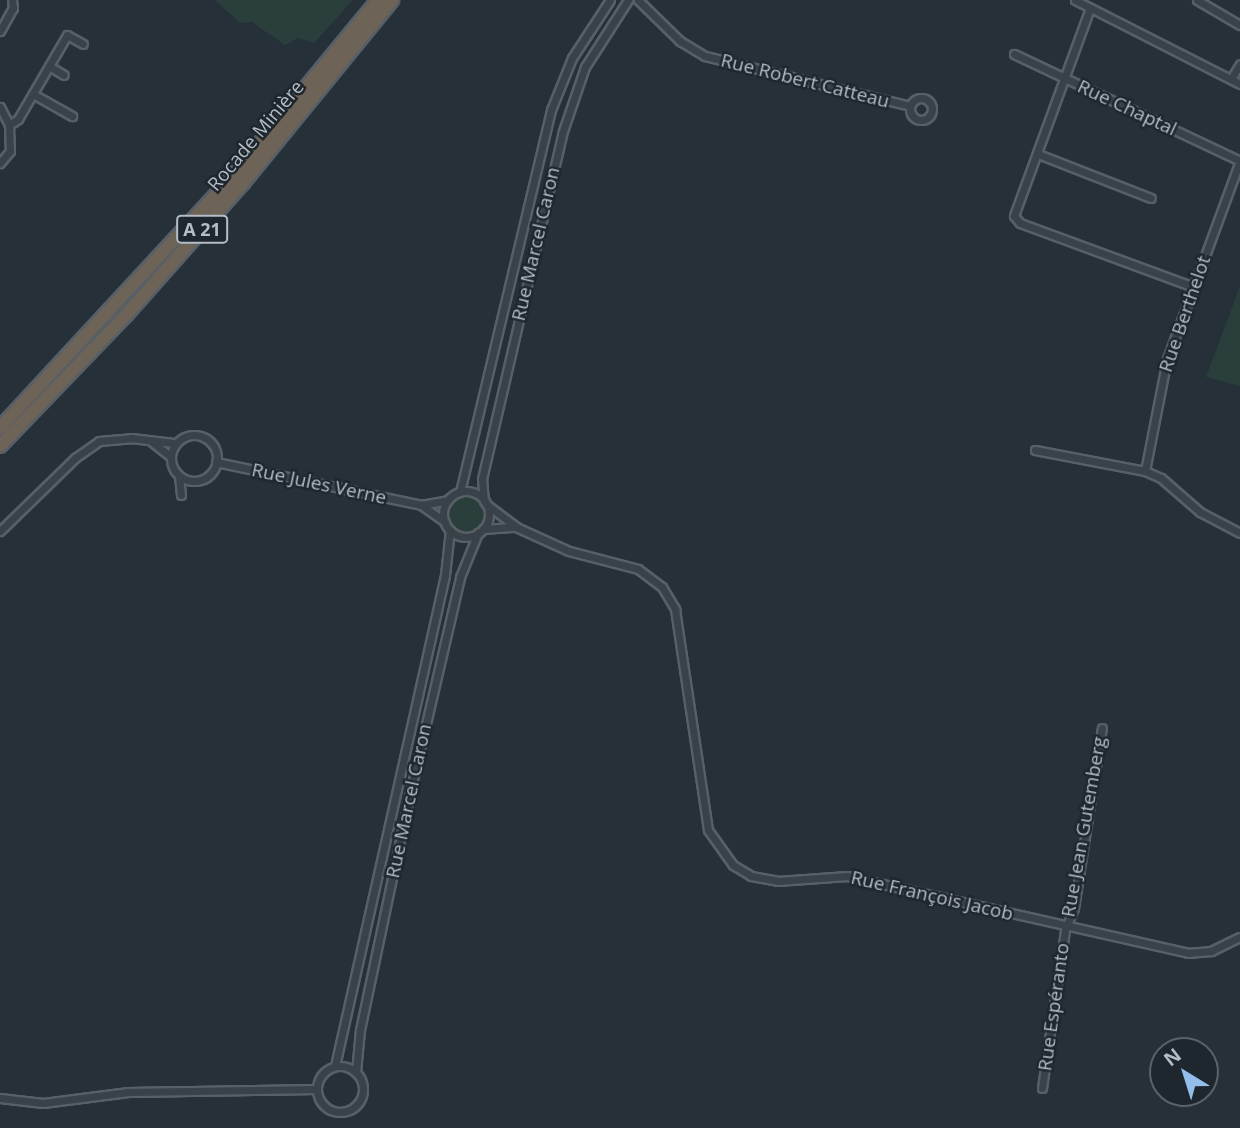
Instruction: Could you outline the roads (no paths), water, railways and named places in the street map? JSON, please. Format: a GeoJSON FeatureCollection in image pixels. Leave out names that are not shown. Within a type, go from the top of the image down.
{"type":"FeatureCollection","features":[{"type":"Feature","properties":{"kind":"highway","name":"Rocade Minière"},"geometry":{"type":"LineString","coordinates":[[0,428],[233,177],[378,0]]}},
{"type":"Feature","properties":{"kind":"highway","name":"Rocade Minière"},"geometry":{"type":"LineString","coordinates":[[0,446],[127,314],[225,203],[392,0]]}},
{"type":"Feature","properties":{"kind":"street"},"geometry":{"type":"LineString","coordinates":[[0,31],[13,8],[12,0]]}},
{"type":"Feature","properties":{"kind":"street","name":"Rue Marcel Caron"},"geometry":{"type":"LineString","coordinates":[[460,492],[558,91],[572,58],[610,0]]}},
{"type":"Feature","properties":{"kind":"street","name":"Rue Marcel Caron"},"geometry":{"type":"LineString","coordinates":[[485,503],[482,480],[573,98],[593,52],[628,0]]}},
{"type":"Feature","properties":{"kind":"street","name":"Rue Robert Catteau"},"geometry":{"type":"LineString","coordinates":[[638,0],[680,40],[705,56],[910,106]]}},
{"type":"Feature","properties":{"kind":"street"},"geometry":{"type":"LineString","coordinates":[[1075,0],[1240,84]]}},
{"type":"Feature","properties":{"kind":"street"},"geometry":{"type":"LineString","coordinates":[[1197,0],[1240,25]]}},
{"type":"Feature","properties":{"kind":"street"},"geometry":{"type":"LineString","coordinates":[[1090,8],[1014,216],[1020,223],[1194,287]]}},
{"type":"Feature","properties":{"kind":"street"},"geometry":{"type":"LineString","coordinates":[[9,125],[18,119],[67,35],[83,44]]}},
{"type":"Feature","properties":{"kind":"street","name":"Rue Chaptal"},"geometry":{"type":"LineString","coordinates":[[1014,54],[1240,161]]}},
{"type":"Feature","properties":{"kind":"street"},"geometry":{"type":"LineString","coordinates":[[1231,79],[1240,64]]}},
{"type":"Feature","properties":{"kind":"street"},"geometry":{"type":"LineString","coordinates":[[49,66],[64,75]]}},
{"type":"Feature","properties":{"kind":"street"},"geometry":{"type":"LineString","coordinates":[[558,91],[573,98]]}},
{"type":"Feature","properties":{"kind":"street"},"geometry":{"type":"LineString","coordinates":[[33,94],[72,116]]}},
{"type":"Feature","properties":{"kind":"street"},"geometry":{"type":"LineString","coordinates":[[0,107],[9,125],[10,151],[0,163]]}},
{"type":"Feature","properties":{"kind":"street"},"geometry":{"type":"LineString","coordinates":[[1038,154],[1151,198]]}},
{"type":"Feature","properties":{"kind":"street","name":"Rue Berthelot"},"geometry":{"type":"LineString","coordinates":[[1145,471],[1167,359],[1240,161]]}},
{"type":"Feature","properties":{"kind":"street"},"geometry":{"type":"LineString","coordinates":[[0,531],[75,458],[99,441],[152,442],[174,443],[202,437],[214,447],[216,462],[208,476],[194,481],[181,495],[179,476],[170,456],[152,442]]}},
{"type":"Feature","properties":{"kind":"street"},"geometry":{"type":"LineString","coordinates":[[170,456],[174,443]]}},
{"type":"Feature","properties":{"kind":"street"},"geometry":{"type":"LineString","coordinates":[[1035,450],[1145,471],[1161,478],[1200,512],[1240,533]]}},
{"type":"Feature","properties":{"kind":"street","name":"Rue Jules Verne"},"geometry":{"type":"LineString","coordinates":[[216,462],[421,505],[449,499]]}},
{"type":"Feature","properties":{"kind":"street"},"geometry":{"type":"LineString","coordinates":[[179,476],[194,481]]}},
{"type":"Feature","properties":{"kind":"street"},"geometry":{"type":"LineString","coordinates":[[460,492],[471,492],[516,527],[461,536],[450,530],[444,522],[449,499],[460,492]]}},
{"type":"Feature","properties":{"kind":"street"},"geometry":{"type":"LineString","coordinates":[[481,531],[488,517],[485,503]]}},
{"type":"Feature","properties":{"kind":"street","name":"Rue Jules Verne"},"geometry":{"type":"LineString","coordinates":[[421,505],[444,522]]}},
{"type":"Feature","properties":{"kind":"street","name":"Rue François Jacob"},"geometry":{"type":"LineString","coordinates":[[516,527],[569,551],[638,569],[662,587],[675,609],[708,830],[733,865],[751,876],[778,881],[847,876],[1188,953],[1211,951],[1240,937]]}},
{"type":"Feature","properties":{"kind":"street","name":"Rue Marcel Caron"},"geometry":{"type":"LineString","coordinates":[[335,1066],[447,566],[450,530]]}},
{"type":"Feature","properties":{"kind":"street","name":"Rue Marcel Caron"},"geometry":{"type":"LineString","coordinates":[[356,1072],[355,1055],[460,577],[481,531]]}},
{"type":"Feature","properties":{"kind":"street","name":"Rue Jean Gutemberg"},"geometry":{"type":"LineString","coordinates":[[1067,926],[1074,908],[1102,728]]}},
{"type":"Feature","properties":{"kind":"street","name":"Rue Espéranto"},"geometry":{"type":"LineString","coordinates":[[1042,1088],[1067,926]]}},
{"type":"Feature","properties":{"kind":"street"},"geometry":{"type":"LineString","coordinates":[[344,1065],[356,1072],[363,1093],[352,1108],[343,1111],[325,1106],[317,1089],[322,1075],[335,1066],[344,1065]]}},
{"type":"Feature","properties":{"kind":"street"},"geometry":{"type":"LineString","coordinates":[[0,1098],[43,1103],[128,1092],[317,1089]]}}]}
